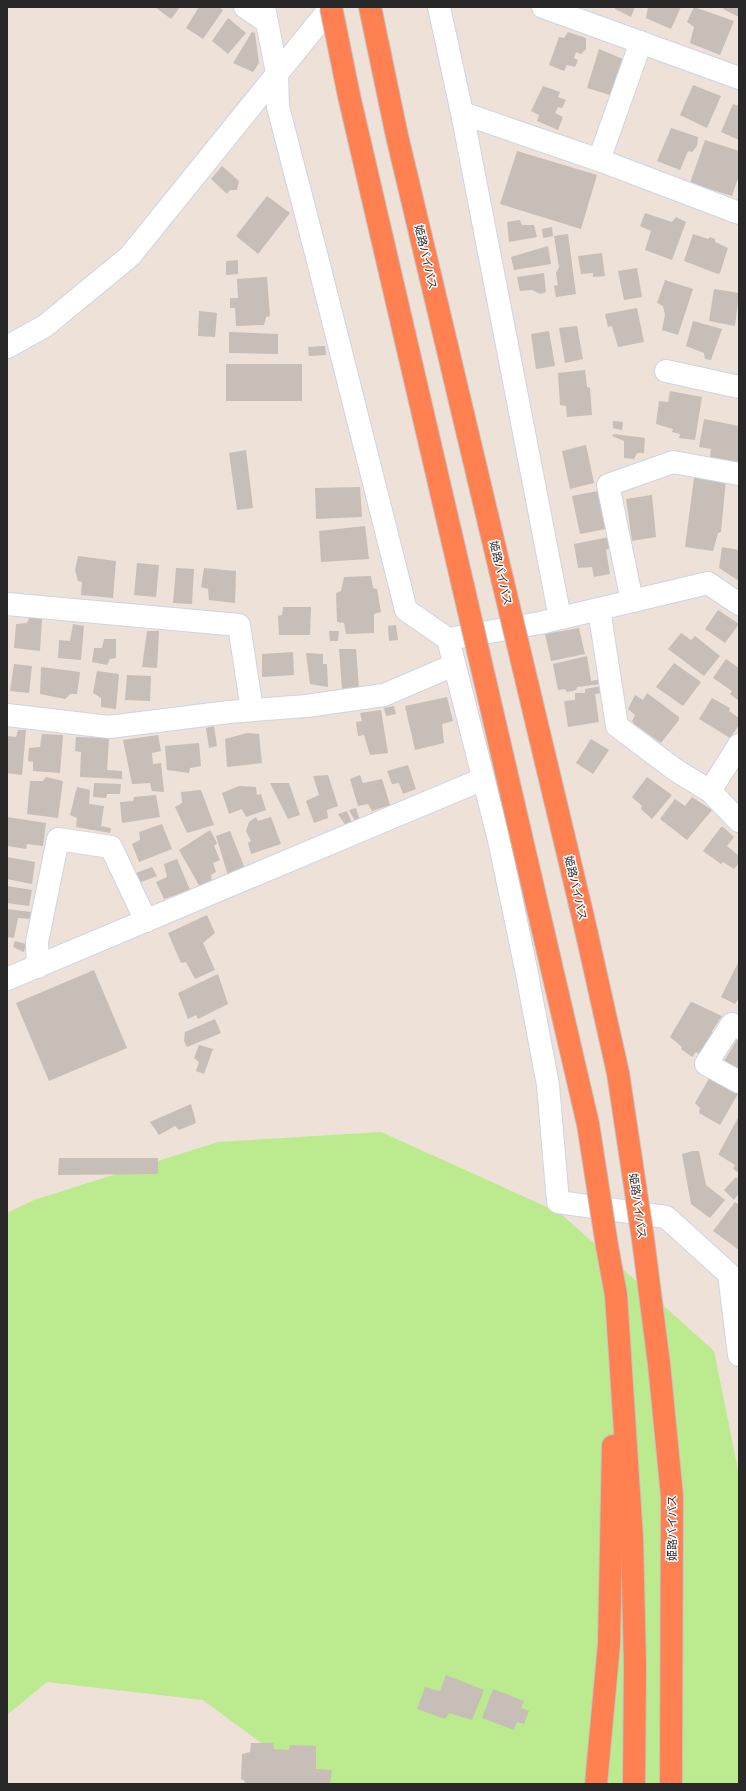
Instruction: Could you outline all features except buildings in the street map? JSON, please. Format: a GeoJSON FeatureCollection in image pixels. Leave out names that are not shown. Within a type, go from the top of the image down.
{"type":"FeatureCollection","features":[{"type":"Feature","properties":{"kind":"highway"},"geometry":{"type":"LineString","coordinates":[[331,7],[349,96],[588,1124],[616,1296],[632,1538],[635,1666],[634,1784]]}},
{"type":"Feature","properties":{"kind":"highway","name":"姫路バイパス"},"geometry":{"type":"LineString","coordinates":[[370,7],[396,136],[583,917],[618,1072],[660,1364],[672,1496],[671,1784]]}},
{"type":"Feature","properties":{"kind":"highway"},"geometry":{"type":"LineString","coordinates":[[596,1784],[610,1644],[616,1296]]}},
{"type":"Feature","properties":{"kind":"street"},"geometry":{"type":"LineString","coordinates":[[245,7],[266,15],[277,73],[278,107],[406,610],[448,639],[499,840],[548,1084],[558,1202],[666,1217],[729,1274],[739,1355]]}},
{"type":"Feature","properties":{"kind":"street"},"geometry":{"type":"LineString","coordinates":[[7,347],[45,326],[130,256],[331,7]]}},
{"type":"Feature","properties":{"kind":"street"},"geometry":{"type":"LineString","coordinates":[[439,7],[462,113],[560,618]]}},
{"type":"Feature","properties":{"kind":"street"},"geometry":{"type":"LineString","coordinates":[[542,7],[739,78]]}},
{"type":"Feature","properties":{"kind":"street"},"geometry":{"type":"LineString","coordinates":[[599,160],[641,42]]}},
{"type":"Feature","properties":{"kind":"street"},"geometry":{"type":"LineString","coordinates":[[462,113],[599,160],[739,213]]}},
{"type":"Feature","properties":{"kind":"street"},"geometry":{"type":"LineString","coordinates":[[666,371],[739,387]]}},
{"type":"Feature","properties":{"kind":"street"},"geometry":{"type":"LineString","coordinates":[[632,601],[608,485],[673,462],[739,474]]}},
{"type":"Feature","properties":{"kind":"street"},"geometry":{"type":"LineString","coordinates":[[448,639],[560,618],[708,583],[739,604]]}},
{"type":"Feature","properties":{"kind":"street"},"geometry":{"type":"LineString","coordinates":[[7,604],[239,625],[252,710]]}},
{"type":"Feature","properties":{"kind":"street"},"geometry":{"type":"LineString","coordinates":[[599,609],[617,726],[678,771],[710,791],[739,821]]}},
{"type":"Feature","properties":{"kind":"street"},"geometry":{"type":"LineString","coordinates":[[7,715],[109,727],[252,710],[306,706],[384,695],[454,665]]}},
{"type":"Feature","properties":{"kind":"street"},"geometry":{"type":"LineString","coordinates":[[710,791],[739,745]]}},
{"type":"Feature","properties":{"kind":"street"},"geometry":{"type":"LineString","coordinates":[[7,979],[483,779]]}},
{"type":"Feature","properties":{"kind":"street"},"geometry":{"type":"LineString","coordinates":[[38,967],[37,942],[58,839],[111,847],[146,921]]}},
{"type":"Feature","properties":{"kind":"street"},"geometry":{"type":"LineString","coordinates":[[739,1028],[732,1024],[706,1064],[739,1082]]}},
{"type":"Feature","properties":{"kind":"green space"},"geometry":{"type":"Polygon","coordinates":[[[381,1132],[560,1213],[714,1351],[739,1475],[739,1784],[317,1784],[203,1700],[47,1682],[7,1715],[7,1213],[34,1200],[218,1142],[381,1132]]]}}]}
